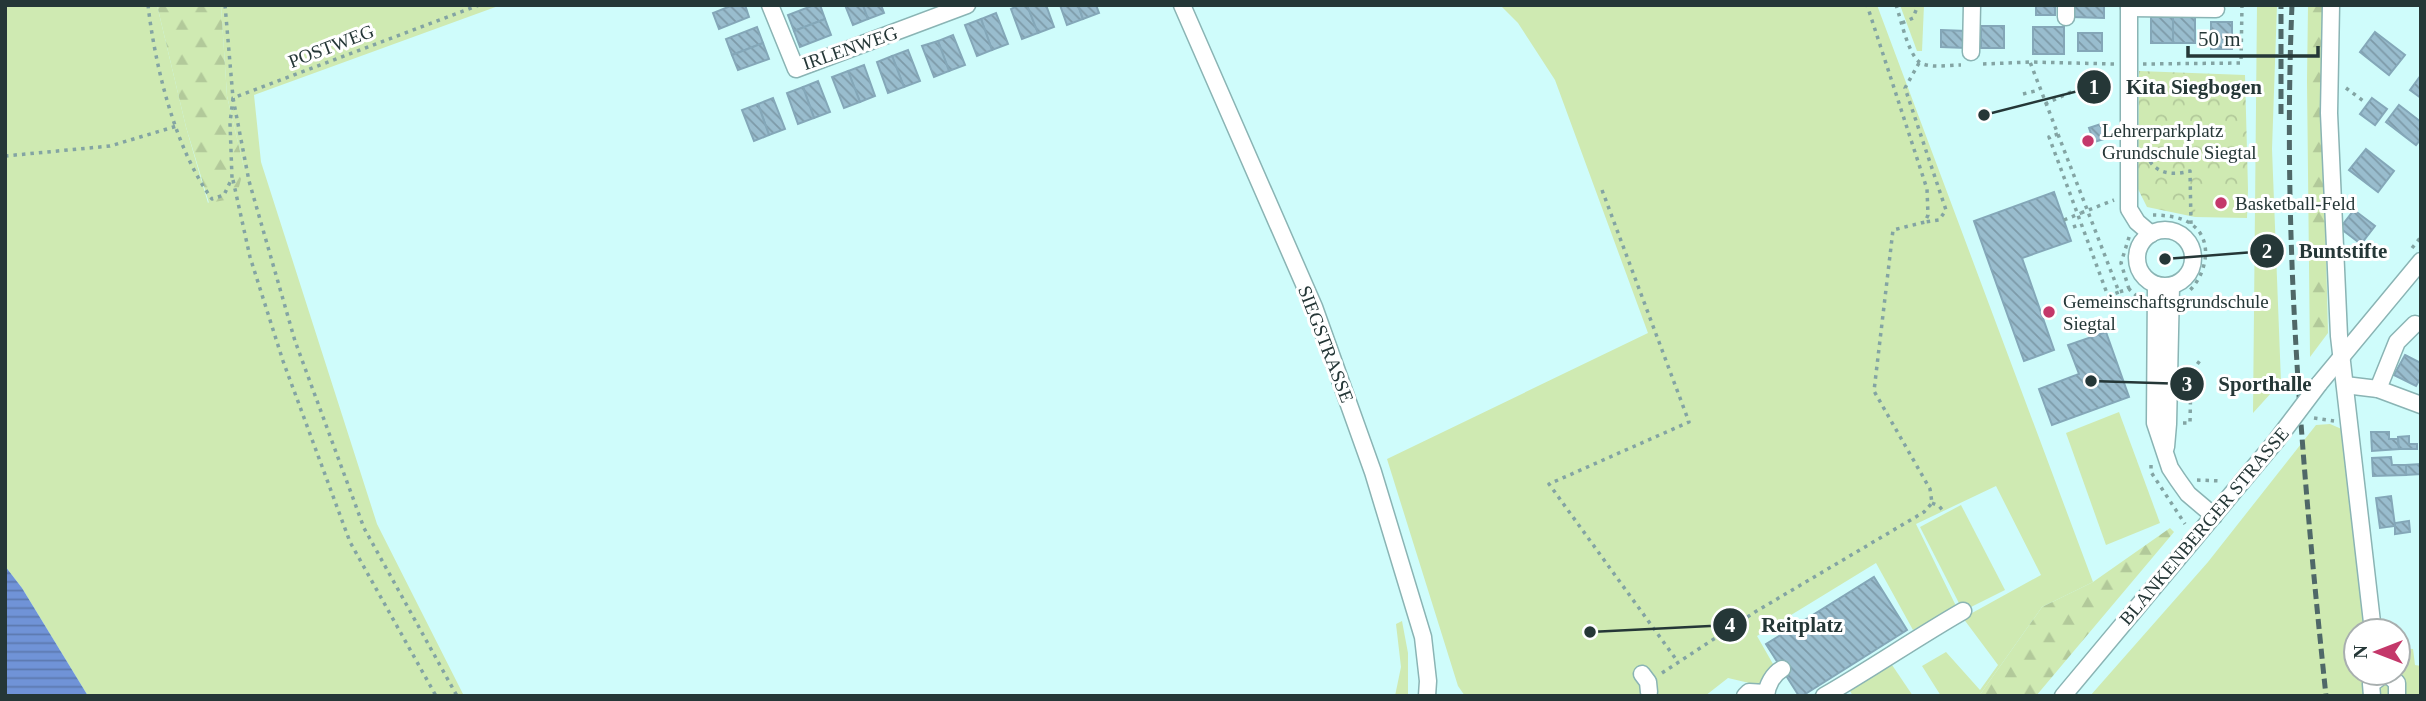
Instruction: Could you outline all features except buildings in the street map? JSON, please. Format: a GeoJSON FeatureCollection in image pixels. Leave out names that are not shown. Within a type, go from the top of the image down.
{"type":"FeatureCollection","features":[{"type":"Feature","properties":{"kind":"street","name":"IRLENWEG"},"geometry":{"type":"LineString","coordinates":[[770,5],[796,69],[967,5]]}},
{"type":"Feature","properties":{"kind":"street","name":"SIEGSTRASSE"},"geometry":{"type":"LineString","coordinates":[[1182,5],[1314,307],[1373,472],[1423,637],[1427,696]]}},
{"type":"Feature","properties":{"kind":"street"},"geometry":{"type":"LineString","coordinates":[[1972,5],[1973,60]]}},
{"type":"Feature","properties":{"kind":"street"},"geometry":{"type":"LineString","coordinates":[[2331,5],[2329,113],[2335,263],[2345,385],[2372,617]]}},
{"type":"Feature","properties":{"kind":"street"},"geometry":{"type":"LineString","coordinates":[[2151,234],[2137,222],[2129,209],[2129,7],[2216,9]]}},
{"type":"Feature","properties":{"kind":"street"},"geometry":{"type":"LineString","coordinates":[[2170,230],[2179,233],[2191,247],[2194,257],[2189,274],[2182,281],[2163,286],[2148,280],[2138,264],[2140,247],[2151,234],[2170,230]]}},
{"type":"Feature","properties":{"kind":"street","name":"BLANKENBERGER STRASSE"},"geometry":{"type":"LineString","coordinates":[[2063,696],[2276,441],[2342,355],[2421,261]]}},
{"type":"Feature","properties":{"kind":"street"},"geometry":{"type":"LineString","coordinates":[[2163,286],[2168,424],[2165,453],[2171,468],[2188,494],[2214,516]]}},
{"type":"Feature","properties":{"kind":"street"},"geometry":{"type":"LineString","coordinates":[[2378,389],[2397,342],[2415,324]]}},
{"type":"Feature","properties":{"kind":"street"},"geometry":{"type":"LineString","coordinates":[[2345,385],[2378,389],[2421,405]]}},
{"type":"Feature","properties":{"kind":"street"},"geometry":{"type":"LineString","coordinates":[[1824,696],[1963,611]]}},
{"type":"Feature","properties":{"kind":"street"},"geometry":{"type":"LineString","coordinates":[[1745,696],[1749,692],[1766,694],[1775,673],[1782,669]]}},
{"type":"Feature","properties":{"kind":"path"},"geometry":{"type":"LineString","coordinates":[[148,5],[153,47],[177,127],[198,180],[212,199],[224,195],[232,178]]}},
{"type":"Feature","properties":{"kind":"path"},"geometry":{"type":"LineString","coordinates":[[225,5],[233,98],[249,181],[295,341],[364,528],[457,696]]}},
{"type":"Feature","properties":{"kind":"path","name":"POSTWEG"},"geometry":{"type":"LineString","coordinates":[[233,98],[479,5]]}},
{"type":"Feature","properties":{"kind":"path"},"geometry":{"type":"LineString","coordinates":[[1867,5],[1927,189],[1928,215],[1925,222]]}},
{"type":"Feature","properties":{"kind":"path"},"geometry":{"type":"LineString","coordinates":[[1896,5],[1913,57],[1919,63],[1931,66],[1973,60],[2128,64],[2241,63],[2242,5]]}},
{"type":"Feature","properties":{"kind":"path"},"geometry":{"type":"LineString","coordinates":[[1902,23],[1913,18],[1918,5]]}},
{"type":"Feature","properties":{"kind":"path"},"geometry":{"type":"LineString","coordinates":[[2030,62],[2119,292]]}},
{"type":"Feature","properties":{"kind":"path"},"geometry":{"type":"LineString","coordinates":[[1646,688],[1678,662],[1755,612],[1924,512],[1932,503],[1930,489],[1874,391],[1893,230],[1939,220],[1946,209],[1905,88],[1919,63]]}},
{"type":"Feature","properties":{"kind":"path"},"geometry":{"type":"LineString","coordinates":[[2330,76],[2366,103]]}},
{"type":"Feature","properties":{"kind":"path"},"geometry":{"type":"LineString","coordinates":[[2045,104],[2084,86],[2118,86]]}},
{"type":"Feature","properties":{"kind":"path"},"geometry":{"type":"LineString","coordinates":[[2023,94],[2039,90]]}},
{"type":"Feature","properties":{"kind":"path"},"geometry":{"type":"LineString","coordinates":[[233,98],[230,123],[232,178],[250,257],[284,361],[350,542],[436,696]]}},
{"type":"Feature","properties":{"kind":"path"},"geometry":{"type":"LineString","coordinates":[[5,156],[110,146],[177,127]]}},
{"type":"Feature","properties":{"kind":"path"},"geometry":{"type":"LineString","coordinates":[[2058,134],[2049,137],[2108,296],[2129,289],[2144,302]]}},
{"type":"Feature","properties":{"kind":"path"},"geometry":{"type":"LineString","coordinates":[[2128,142],[2138,143],[2144,148],[2149,159],[2161,172],[2176,174],[2190,171],[2191,223]]}},
{"type":"Feature","properties":{"kind":"path"},"geometry":{"type":"LineString","coordinates":[[1602,190],[1689,422],[1549,484],[1678,662]]}},
{"type":"Feature","properties":{"kind":"path"},"geometry":{"type":"LineString","coordinates":[[2064,219],[2116,199]]}},
{"type":"Feature","properties":{"kind":"path"},"geometry":{"type":"LineString","coordinates":[[2073,227],[2081,224]]}},
{"type":"Feature","properties":{"kind":"path"},"geometry":{"type":"LineString","coordinates":[[2311,418],[2329,419]]}},
{"type":"Feature","properties":{"kind":"path"},"geometry":{"type":"LineString","coordinates":[[2150,460],[2151,472],[2186,526]]}},
{"type":"Feature","properties":{"kind":"path"},"geometry":{"type":"LineString","coordinates":[[1932,503],[1945,513]]}},
{"type":"Feature","properties":{"kind":"green space"},"geometry":{"type":"Polygon","coordinates":[[[5,5],[157,5],[186,127],[208,203],[244,168],[227,96],[221,5],[501,5],[254,95],[261,162],[377,524],[464,696],[88,696],[22,588],[5,566],[5,5]]]}},
{"type":"Feature","properties":{"kind":"green space"},"geometry":{"type":"Polygon","coordinates":[[[157,5],[221,5],[227,96],[244,168],[236,198],[209,203],[186,127],[157,5]]]}},
{"type":"Feature","properties":{"kind":"green space"},"geometry":{"type":"Polygon","coordinates":[[[1500,5],[1877,5],[2093,582],[2042,607],[1979,696],[1941,696],[1922,666],[1946,652],[1980,690],[1998,665],[1963,618],[2041,575],[1996,486],[1916,524],[1956,606],[1913,630],[1876,563],[1757,636],[1773,664],[1762,686],[1728,678],[1705,696],[1465,696],[1458,686],[1387,459],[1648,333],[1555,80],[1518,23],[1500,5]]]}},
{"type":"Feature","properties":{"kind":"green space"},"geometry":{"type":"Polygon","coordinates":[[[1900,5],[1924,5],[1922,51],[1917,51],[1900,5]]]}},
{"type":"Feature","properties":{"kind":"green space"},"geometry":{"type":"Polygon","coordinates":[[[2257,5],[2277,5],[2272,149],[2281,382],[2253,413],[2257,5]]]}},
{"type":"Feature","properties":{"kind":"green space"},"geometry":{"type":"Polygon","coordinates":[[[2308,5],[2325,5],[2322,100],[2328,333],[2310,357],[2307,81],[2308,5]]]}},
{"type":"Feature","properties":{"kind":"green space"},"geometry":{"type":"Polygon","coordinates":[[[2139,71],[2245,75],[2248,189],[2196,189],[2195,217],[2147,207],[2138,189],[2139,71]]]}},
{"type":"Feature","properties":{"kind":"green space","name":"Basketball-Feld"},"geometry":{"type":"Polygon","coordinates":[[[2195,188],[2248,189],[2247,218],[2195,217],[2195,188]]]}},
{"type":"Feature","properties":{"kind":"green space"},"geometry":{"type":"Polygon","coordinates":[[[2119,412],[2160,523],[2106,545],[2066,433],[2119,412]]]}},
{"type":"Feature","properties":{"kind":"green space"},"geometry":{"type":"Polygon","coordinates":[[[2330,424],[2344,430],[2363,617],[2342,617],[2342,687],[2412,687],[2413,649],[2415,665],[2421,666],[2421,696],[2090,696],[2208,562],[2316,425],[2330,424]]]}},
{"type":"Feature","properties":{"kind":"green space"},"geometry":{"type":"Polygon","coordinates":[[[1961,505],[2005,590],[1963,611],[1920,527],[1961,505]]]}},
{"type":"Feature","properties":{"kind":"green space"},"geometry":{"type":"Polygon","coordinates":[[[2170,528],[2174,532],[2036,696],[1979,696],[2042,607],[2093,582],[2170,528]]]}},
{"type":"Feature","properties":{"kind":"green space"},"geometry":{"type":"Polygon","coordinates":[[[1402,621],[1408,653],[1408,696],[1395,696],[1401,667],[1396,624],[1402,621]]]}},
{"type":"Feature","properties":{"kind":"green space"},"geometry":{"type":"Polygon","coordinates":[[[1890,662],[1913,696],[1853,696],[1847,686],[1890,662]]]}},
{"type":"Feature","properties":{"kind":"water"},"geometry":{"type":"Polygon","coordinates":[[[5,566],[22,588],[88,696],[5,696],[5,566]]]}},
{"type":"Feature","properties":{"kind":"railway"},"geometry":{"type":"LineString","coordinates":[[2281,5],[2281,114]]}},
{"type":"Feature","properties":{"kind":"railway"},"geometry":{"type":"LineString","coordinates":[[2292,5],[2290,178],[2296,351],[2326,696]]}},
{"type":"Feature","properties":{"kind":"place","name":"Kita Siegbogen"},"geometry":{"type":"Point","coordinates":[1984,115]}},
{"type":"Feature","properties":{"kind":"place","name":"Lehrerparkplatz Grundschule Siegtal"},"geometry":{"type":"Point","coordinates":[2088,141]}},
{"type":"Feature","properties":{"kind":"place","name":"Basketball-Feld"},"geometry":{"type":"Point","coordinates":[2221,203]}},
{"type":"Feature","properties":{"kind":"place","name":"Buntstifte"},"geometry":{"type":"Point","coordinates":[2165,259]}},
{"type":"Feature","properties":{"kind":"place","name":"Gemeinschaftsgrundschule Siegtal"},"geometry":{"type":"Point","coordinates":[2049,312]}},
{"type":"Feature","properties":{"kind":"place","name":"Sporthalle"},"geometry":{"type":"Point","coordinates":[2091,381]}},
{"type":"Feature","properties":{"kind":"place","name":"Reitplatz"},"geometry":{"type":"Point","coordinates":[1590,632]}}]}
